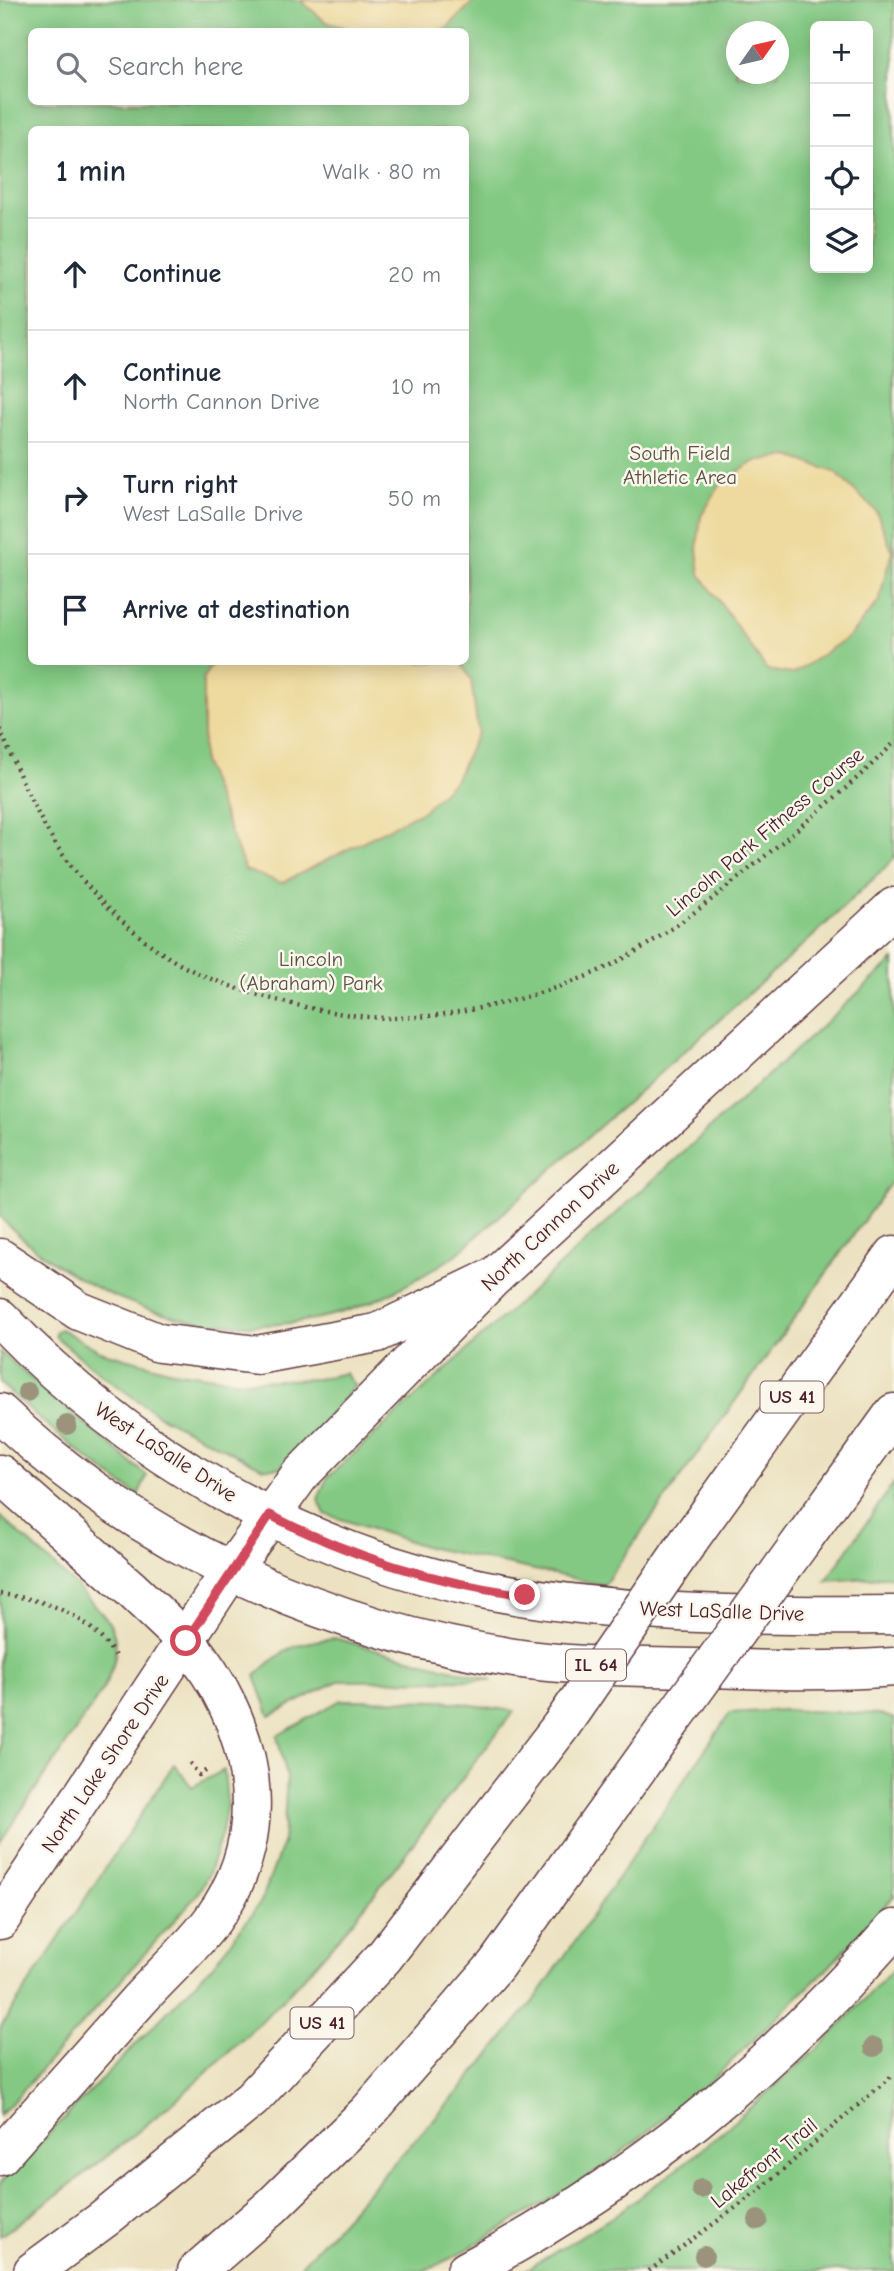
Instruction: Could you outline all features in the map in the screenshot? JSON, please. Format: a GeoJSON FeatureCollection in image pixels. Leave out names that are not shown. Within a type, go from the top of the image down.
{"type":"FeatureCollection","features":[{"type":"Feature","properties":{"kind":"main road","name":"North Cannon Drive"},"geometry":{"type":"LineString","coordinates":[[232,1569],[300,1475],[494,1277],[894,907]]}},
{"type":"Feature","properties":{"kind":"main road","name":"US 41"},"geometry":{"type":"LineString","coordinates":[[33,2271],[104,2219],[252,2099],[384,1957],[561,1726],[690,1539],[894,1255]]}},
{"type":"Feature","properties":{"kind":"main road"},"geometry":{"type":"LineString","coordinates":[[0,1258],[79,1311],[159,1343],[257,1355],[377,1333],[494,1277]]}},
{"type":"Feature","properties":{"kind":"main road","name":"West LaSalle Drive"},"geometry":{"type":"LineString","coordinates":[[0,1318],[66,1383],[133,1435],[209,1482],[270,1515],[301,1531],[362,1555],[483,1590],[658,1612],[894,1615]]}},
{"type":"Feature","properties":{"kind":"main road","name":"IL 64"},"geometry":{"type":"LineString","coordinates":[[0,1413],[69,1472],[144,1522],[232,1569],[306,1603],[390,1631],[440,1644],[530,1660],[833,1672],[894,1667]]}},
{"type":"Feature","properties":{"kind":"main road"},"geometry":{"type":"LineString","coordinates":[[197,2271],[271,2207],[369,2111],[487,1976],[894,1413]]}},
{"type":"Feature","properties":{"kind":"main road"},"geometry":{"type":"LineString","coordinates":[[0,1474],[131,1588],[186,1641],[215,1678],[245,1745],[253,1802],[252,1823],[241,1866],[213,1919],[0,2156]]}},
{"type":"Feature","properties":{"kind":"main road","name":"North Lake Shore Drive"},"geometry":{"type":"LineString","coordinates":[[0,1920],[232,1569]]}},
{"type":"Feature","properties":{"kind":"main road"},"geometry":{"type":"LineString","coordinates":[[466,2271],[542,2231],[665,2147],[799,2030],[894,1929]]}},
{"type":"Feature","properties":{"kind":"path","name":"Lincoln Park Fitness Course"},"geometry":{"type":"LineString","coordinates":[[0,729],[36,814],[75,871],[123,923],[187,969],[249,992],[310,1007],[388,1018],[474,1009],[550,991],[609,966],[686,921],[826,805],[894,743]]}},
{"type":"Feature","properties":{"kind":"path"},"geometry":{"type":"LineString","coordinates":[[0,1594],[70,1611],[105,1640],[115,1656]]}},
{"type":"Feature","properties":{"kind":"path"},"geometry":{"type":"LineString","coordinates":[[190,1763],[199,1776]]}},
{"type":"Feature","properties":{"kind":"path","name":"Lakefront Trail"},"geometry":{"type":"LineString","coordinates":[[649,2271],[757,2192],[894,2074]]}},
{"type":"Feature","properties":{"kind":"green space","name":"Lincoln (Abraham) Park"},"geometry":{"type":"Polygon","coordinates":[[[0,0],[894,0],[894,859],[811,938],[456,1255],[381,1298],[332,1315],[287,1323],[241,1325],[197,1321],[153,1310],[111,1294],[71,1273],[34,1247],[0,1217],[0,0]]]}},
{"type":"Feature","properties":{"kind":"green space"},"geometry":{"type":"Polygon","coordinates":[[[894,960],[894,1178],[604,1585],[427,1547],[325,1514],[318,1499],[327,1478],[894,960]]]}},
{"type":"Feature","properties":{"kind":"green space"},"geometry":{"type":"Polygon","coordinates":[[[61,1329],[100,1351],[172,1371],[242,1381],[317,1379],[345,1373],[355,1386],[290,1460],[278,1468],[263,1468],[161,1417],[102,1375],[55,1336],[56,1331],[61,1329]]]}},
{"type":"Feature","properties":{"kind":"green space"},"geometry":{"type":"Polygon","coordinates":[[[0,1352],[147,1476],[138,1495],[67,1442],[0,1383],[0,1352]]]}},
{"type":"Feature","properties":{"kind":"green space"},"geometry":{"type":"Polygon","coordinates":[[[894,1483],[894,1576],[826,1581],[894,1483]]]}},
{"type":"Feature","properties":{"kind":"green space"},"geometry":{"type":"Polygon","coordinates":[[[0,1516],[94,1605],[112,1628],[116,1645],[112,1669],[102,1691],[0,1842],[0,1516]]]}},
{"type":"Feature","properties":{"kind":"green space"},"geometry":{"type":"Polygon","coordinates":[[[334,1638],[492,1680],[338,1681],[270,1716],[255,1676],[291,1648],[334,1638]]]}},
{"type":"Feature","properties":{"kind":"green space"},"geometry":{"type":"Polygon","coordinates":[[[341,1700],[444,1701],[514,1711],[364,1907],[304,1977],[264,2018],[223,2058],[137,2133],[0,2236],[0,2184],[212,1966],[261,1902],[283,1843],[287,1776],[277,1736],[341,1700]]]}},
{"type":"Feature","properties":{"kind":"green space"},"geometry":{"type":"Polygon","coordinates":[[[783,1710],[880,1714],[894,1719],[894,1896],[829,1967],[710,2082],[599,2170],[456,2256],[423,2271],[296,2271],[463,2087],[536,1998],[730,1713],[783,1710]]]}},
{"type":"Feature","properties":{"kind":"green space"},"geometry":{"type":"Polygon","coordinates":[[[174,1764],[192,1787],[224,1770],[227,1803],[222,1832],[209,1873],[197,1895],[0,2116],[0,2028],[174,1764]]]}},
{"type":"Feature","properties":{"kind":"green space"},"geometry":{"type":"Polygon","coordinates":[[[894,1968],[894,2271],[524,2271],[612,2217],[698,2153],[823,2044],[894,1968]]]}},
{"type":"Feature","properties":{"kind":"sand"},"geometry":{"type":"Polygon","coordinates":[[[300,0],[475,0],[447,28],[346,28],[326,22],[300,0]]]}},
{"type":"Feature","properties":{"kind":"sand"},"geometry":{"type":"Polygon","coordinates":[[[789,456],[835,472],[876,511],[892,550],[879,601],[850,636],[793,674],[767,670],[700,574],[697,549],[701,516],[722,482],[756,461],[789,456]]]}},
{"type":"Feature","properties":{"kind":"sand"},"geometry":{"type":"Polygon","coordinates":[[[211,665],[462,665],[471,679],[478,732],[456,779],[423,811],[282,883],[245,870],[203,761],[203,679],[211,665]]]}},
{"type":"Feature","properties":{"kind":"route"},"geometry":{"type":"LineString","coordinates":[[186,1641],[270,1515],[301,1531],[362,1555],[483,1590],[525,1595]]}},
{"type":"Feature","properties":{"kind":"park label","name":"South Field Athletic Area"},"geometry":{"type":"Point","coordinates":[680,465]}}]}
